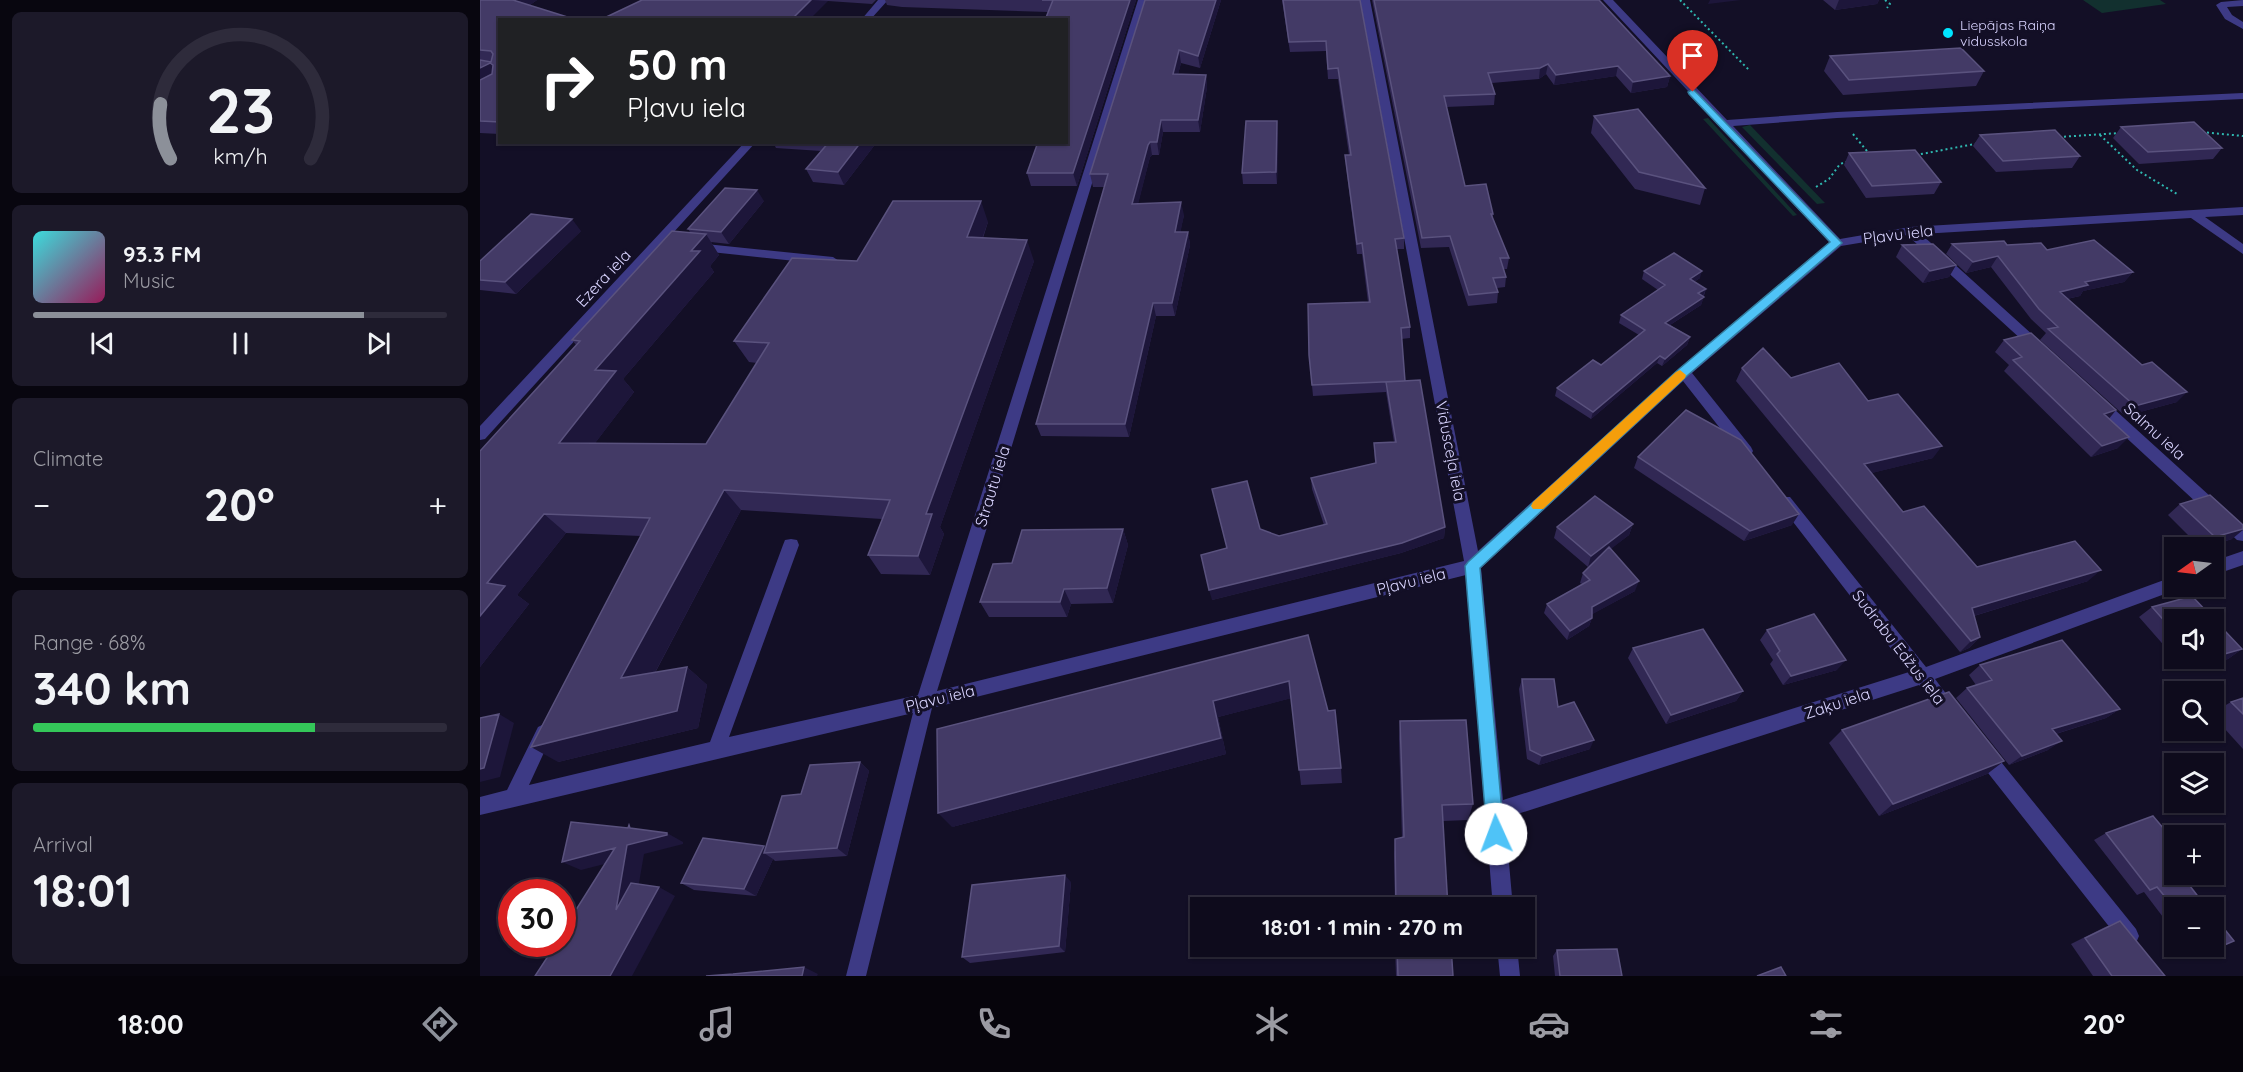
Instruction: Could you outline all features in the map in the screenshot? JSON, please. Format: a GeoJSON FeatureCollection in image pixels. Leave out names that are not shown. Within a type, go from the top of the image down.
{"type":"FeatureCollection","features":[{"type":"Feature","properties":{"kind":"street"},"geometry":{"type":"LineString","coordinates":[[867,18],[883,0]]}},
{"type":"Feature","properties":{"kind":"street","name":"Strautu iela"},"geometry":{"type":"LineString","coordinates":[[856,976],[925,702],[1143,0]]}},
{"type":"Feature","properties":{"kind":"street","name":"Vidusceļa iela"},"geometry":{"type":"LineString","coordinates":[[1365,0],[1473,566],[1502,897]]}},
{"type":"Feature","properties":{"kind":"street"},"geometry":{"type":"LineString","coordinates":[[1608,0],[1837,243]]}},
{"type":"Feature","properties":{"kind":"street"},"geometry":{"type":"LineString","coordinates":[[2243,3],[2221,5],[2228,17],[2243,26]]}},
{"type":"Feature","properties":{"kind":"street"},"geometry":{"type":"LineString","coordinates":[[1723,124],[1838,115],[2243,96]]}},
{"type":"Feature","properties":{"kind":"street","name":"Ezera iela"},"geometry":{"type":"LineString","coordinates":[[480,435],[669,245],[749,144]]}},
{"type":"Feature","properties":{"kind":"street","name":"Pļavu iela"},"geometry":{"type":"LineString","coordinates":[[480,806],[925,702],[1473,566],[1683,372],[1837,243],[1910,231],[2243,211]]}},
{"type":"Feature","properties":{"kind":"street"},"geometry":{"type":"LineString","coordinates":[[2193,214],[2243,250]]}},
{"type":"Feature","properties":{"kind":"street"},"geometry":{"type":"LineString","coordinates":[[1910,231],[2050,359]]}},
{"type":"Feature","properties":{"kind":"street"},"geometry":{"type":"LineString","coordinates":[[669,245],[842,262]]}},
{"type":"Feature","properties":{"kind":"street"},"geometry":{"type":"LineString","coordinates":[[1683,372],[1756,464]]}},
{"type":"Feature","properties":{"kind":"street","name":"Salmu iela"},"geometry":{"type":"LineString","coordinates":[[2085,391],[2243,535]]}},
{"type":"Feature","properties":{"kind":"street","name":"Sudrabu Edžus iela"},"geometry":{"type":"LineString","coordinates":[[1777,492],[1957,720]]}},
{"type":"Feature","properties":{"kind":"street"},"geometry":{"type":"LineString","coordinates":[[716,749],[791,545]]}},
{"type":"Feature","properties":{"kind":"street"},"geometry":{"type":"LineString","coordinates":[[2224,565],[2243,558]]}},
{"type":"Feature","properties":{"kind":"street","name":"Zaķu iela"},"geometry":{"type":"LineString","coordinates":[[1495,812],[1922,676],[2164,587]]}},
{"type":"Feature","properties":{"kind":"street"},"geometry":{"type":"LineString","coordinates":[[513,798],[554,714]]}},
{"type":"Feature","properties":{"kind":"street"},"geometry":{"type":"LineString","coordinates":[[1971,738],[2139,949]]}},
{"type":"Feature","properties":{"kind":"street"},"geometry":{"type":"LineString","coordinates":[[1508,957],[1510,976]]}},
{"type":"Feature","properties":{"kind":"path"},"geometry":{"type":"LineString","coordinates":[[1680,0],[1750,71]]}},
{"type":"Feature","properties":{"kind":"path"},"geometry":{"type":"LineString","coordinates":[[1885,0],[1890,4]]}},
{"type":"Feature","properties":{"kind":"path"},"geometry":{"type":"LineString","coordinates":[[1887,8],[1892,0]]}},
{"type":"Feature","properties":{"kind":"path"},"geometry":{"type":"LineString","coordinates":[[1838,115],[1874,161],[1864,160]]}},
{"type":"Feature","properties":{"kind":"path"},"geometry":{"type":"LineString","coordinates":[[2192,130],[2243,136]]}},
{"type":"Feature","properties":{"kind":"path"},"geometry":{"type":"LineString","coordinates":[[2054,137],[2121,133]]}},
{"type":"Feature","properties":{"kind":"path"},"geometry":{"type":"LineString","coordinates":[[2100,134],[2137,170],[2180,196]]}},
{"type":"Feature","properties":{"kind":"path"},"geometry":{"type":"LineString","coordinates":[[1915,155],[1987,142]]}},
{"type":"Feature","properties":{"kind":"path"},"geometry":{"type":"LineString","coordinates":[[1815,187],[1829,179],[1840,164],[1853,160]]}},
{"type":"Feature","properties":{"kind":"green space"},"geometry":{"type":"Polygon","coordinates":[[[2083,0],[2160,0],[2166,4],[2102,13],[2083,0]]]}},
{"type":"Feature","properties":{"kind":"green space"},"geometry":{"type":"Polygon","coordinates":[[[1708,118],[1797,215],[1793,216],[1703,119],[1708,118]]]}},
{"type":"Feature","properties":{"kind":"green space"},"geometry":{"type":"Polygon","coordinates":[[[1750,125],[1825,203],[1817,204],[1742,127],[1750,125]]]}},
{"type":"Feature","properties":{"kind":"building"},"geometry":{"type":"Polygon","coordinates":[[[480,0],[513,0],[571,18],[498,18],[498,122],[480,121],[480,80],[492,74],[493,65],[490,63],[480,68],[480,60],[491,62],[493,54],[491,51],[480,50],[480,0]]]}},
{"type":"Feature","properties":{"kind":"building"},"geometry":{"type":"Polygon","coordinates":[[[642,0],[811,0],[793,18],[604,18],[642,0]]]}},
{"type":"Feature","properties":{"kind":"building"},"geometry":{"type":"Polygon","coordinates":[[[1053,0],[1130,0],[1073,173],[1027,173],[1037,144],[1068,144],[1068,18],[1046,18],[1053,0]]]}},
{"type":"Feature","properties":{"kind":"building"},"geometry":{"type":"Polygon","coordinates":[[[1145,0],[1216,0],[1198,56],[1179,50],[1173,74],[1206,75],[1198,120],[1161,120],[1157,142],[1150,142],[1148,145],[1132,204],[1181,202],[1175,232],[1188,232],[1172,303],[1153,303],[1125,424],[1036,424],[1108,174],[1090,174],[1145,0]]]}},
{"type":"Feature","properties":{"kind":"building"},"geometry":{"type":"Polygon","coordinates":[[[1283,0],[1360,0],[1404,238],[1395,239],[1410,327],[1401,328],[1405,381],[1312,385],[1308,304],[1370,302],[1362,243],[1357,244],[1345,155],[1351,155],[1338,68],[1328,69],[1326,41],[1289,42],[1283,0]]]}},
{"type":"Feature","properties":{"kind":"building"},"geometry":{"type":"Polygon","coordinates":[[[1374,0],[1599,0],[1670,76],[1633,82],[1618,66],[1556,75],[1548,64],[1540,68],[1488,73],[1495,94],[1444,96],[1465,186],[1486,184],[1493,214],[1491,214],[1509,258],[1500,258],[1506,277],[1493,278],[1498,292],[1469,295],[1450,236],[1422,238],[1374,0]]]}},
{"type":"Feature","properties":{"kind":"building"},"geometry":{"type":"Polygon","coordinates":[[[1961,48],[1984,71],[1849,80],[1830,56],[1961,48]]]}},
{"type":"Feature","properties":{"kind":"building"},"geometry":{"type":"Polygon","coordinates":[[[1638,109],[1705,188],[1639,172],[1594,116],[1638,109]]]}},
{"type":"Feature","properties":{"kind":"building"},"geometry":{"type":"Polygon","coordinates":[[[1246,121],[1277,121],[1276,172],[1242,173],[1246,121]]]}},
{"type":"Feature","properties":{"kind":"building"},"geometry":{"type":"Polygon","coordinates":[[[2194,122],[2222,148],[2148,152],[2121,127],[2194,122]]]}},
{"type":"Feature","properties":{"kind":"building"},"geometry":{"type":"Polygon","coordinates":[[[2055,130],[2080,156],[2003,161],[1980,135],[2055,130]]]}},
{"type":"Feature","properties":{"kind":"building"},"geometry":{"type":"Polygon","coordinates":[[[827,144],[859,144],[838,172],[806,169],[827,144]]]}},
{"type":"Feature","properties":{"kind":"building"},"geometry":{"type":"Polygon","coordinates":[[[1915,150],[1941,182],[1872,186],[1849,153],[1915,150]]]}},
{"type":"Feature","properties":{"kind":"building"},"geometry":{"type":"Polygon","coordinates":[[[725,188],[757,190],[721,232],[688,229],[725,188]]]}},
{"type":"Feature","properties":{"kind":"building"},"geometry":{"type":"Polygon","coordinates":[[[893,201],[981,201],[967,237],[1027,240],[926,514],[932,514],[918,556],[868,555],[890,500],[724,490],[621,678],[687,667],[677,711],[531,747],[650,518],[544,514],[487,583],[505,586],[480,616],[480,451],[580,341],[572,340],[672,231],[706,234],[691,251],[700,251],[595,370],[616,371],[559,443],[706,444],[769,343],[734,341],[792,258],[857,261],[893,201]]]}},
{"type":"Feature","properties":{"kind":"building"},"geometry":{"type":"Polygon","coordinates":[[[531,214],[572,219],[505,282],[480,280],[480,261],[531,214]]]}},
{"type":"Feature","properties":{"kind":"building"},"geometry":{"type":"Polygon","coordinates":[[[2094,240],[2133,272],[2085,282],[2088,285],[2060,292],[2142,365],[2152,362],[2187,392],[2135,406],[2048,329],[2058,327],[2039,309],[1998,256],[1973,262],[1952,244],[2004,241],[2007,245],[2041,243],[2047,250],[2094,240]]]}},
{"type":"Feature","properties":{"kind":"building"},"geometry":{"type":"Polygon","coordinates":[[[1933,244],[1956,265],[1930,271],[1902,245],[1933,244]]]}},
{"type":"Feature","properties":{"kind":"building"},"geometry":{"type":"Polygon","coordinates":[[[1674,253],[1702,271],[1690,279],[1706,289],[1698,293],[1704,297],[1665,323],[1690,337],[1665,359],[1660,356],[1593,412],[1557,388],[1593,360],[1601,365],[1645,330],[1621,315],[1665,285],[1644,271],[1674,253]]]}},
{"type":"Feature","properties":{"kind":"building"},"geometry":{"type":"Polygon","coordinates":[[[2031,333],[2116,410],[2104,414],[2129,437],[2102,446],[2013,360],[2022,357],[2004,340],[2031,333]]]}},
{"type":"Feature","properties":{"kind":"building"},"geometry":{"type":"Polygon","coordinates":[[[1763,348],[1791,378],[1839,363],[1868,401],[1898,394],[1942,446],[1864,464],[1903,512],[1924,506],[1977,567],[2075,541],[2101,570],[1972,608],[1980,637],[1971,641],[1742,368],[1763,348]]]}},
{"type":"Feature","properties":{"kind":"building"},"geometry":{"type":"Polygon","coordinates":[[[1420,380],[1445,527],[1402,543],[1209,590],[1201,555],[1227,548],[1212,489],[1247,481],[1260,529],[1279,536],[1327,524],[1311,478],[1376,463],[1374,443],[1396,442],[1386,382],[1420,380]]]}},
{"type":"Feature","properties":{"kind":"building"},"geometry":{"type":"Polygon","coordinates":[[[1686,410],[1741,440],[1799,514],[1750,531],[1638,457],[1686,410]]]}},
{"type":"Feature","properties":{"kind":"building"},"geometry":{"type":"Polygon","coordinates":[[[2210,495],[2243,525],[2243,529],[2215,537],[2180,504],[2210,495]]]}},
{"type":"Feature","properties":{"kind":"building"},"geometry":{"type":"Polygon","coordinates":[[[1595,496],[1633,524],[1591,556],[1557,527],[1595,496]]]}},
{"type":"Feature","properties":{"kind":"building"},"geometry":{"type":"Polygon","coordinates":[[[1123,529],[1107,588],[1064,589],[1060,602],[980,602],[993,564],[1012,563],[1022,530],[1123,529]]]}},
{"type":"Feature","properties":{"kind":"building"},"geometry":{"type":"Polygon","coordinates":[[[1609,547],[1639,581],[1592,607],[1592,618],[1570,631],[1547,604],[1590,580],[1583,573],[1609,547]]]}},
{"type":"Feature","properties":{"kind":"building"},"geometry":{"type":"Polygon","coordinates":[[[2193,597],[2204,609],[2164,609],[2164,621],[2152,607],[2193,597]]]}},
{"type":"Feature","properties":{"kind":"building"},"geometry":{"type":"Polygon","coordinates":[[[1814,614],[1846,660],[1791,676],[1777,654],[1780,651],[1767,630],[1814,614]]]}},
{"type":"Feature","properties":{"kind":"building"},"geometry":{"type":"Polygon","coordinates":[[[1703,629],[1743,691],[1671,715],[1633,648],[1703,629]]]}},
{"type":"Feature","properties":{"kind":"building"},"geometry":{"type":"Polygon","coordinates":[[[2224,630],[2242,649],[2224,654],[2224,630]]]}},
{"type":"Feature","properties":{"kind":"building"},"geometry":{"type":"Polygon","coordinates":[[[1308,635],[1328,711],[1335,710],[1341,768],[1299,770],[1289,681],[1213,701],[1221,738],[938,813],[937,729],[1308,635]]]}},
{"type":"Feature","properties":{"kind":"building"},"geometry":{"type":"Polygon","coordinates":[[[2062,640],[2120,709],[2052,729],[2062,741],[2022,756],[1967,688],[1992,680],[1980,665],[2062,640]]]}},
{"type":"Feature","properties":{"kind":"building"},"geometry":{"type":"Polygon","coordinates":[[[1522,679],[1554,679],[1558,707],[1574,702],[1594,740],[1542,756],[1530,750],[1522,679]]]}},
{"type":"Feature","properties":{"kind":"building"},"geometry":{"type":"Polygon","coordinates":[[[1949,692],[2004,761],[1893,804],[1842,730],[1949,692]]]}},
{"type":"Feature","properties":{"kind":"building"},"geometry":{"type":"Polygon","coordinates":[[[2243,698],[2243,714],[2231,702],[2243,698]]]}},
{"type":"Feature","properties":{"kind":"building"},"geometry":{"type":"Polygon","coordinates":[[[499,714],[484,768],[480,769],[480,718],[499,714]]]}},
{"type":"Feature","properties":{"kind":"building"},"geometry":{"type":"Polygon","coordinates":[[[1466,720],[1473,804],[1442,805],[1447,897],[1396,897],[1395,839],[1404,837],[1400,721],[1466,720]]]}},
{"type":"Feature","properties":{"kind":"building"},"geometry":{"type":"Polygon","coordinates":[[[860,762],[837,848],[764,853],[782,796],[801,794],[810,765],[860,762]]]}},
{"type":"Feature","properties":{"kind":"building"},"geometry":{"type":"Polygon","coordinates":[[[2153,816],[2164,829],[2164,885],[2189,885],[2198,897],[2165,897],[2157,887],[2150,890],[2106,833],[2153,816]]]}},
{"type":"Feature","properties":{"kind":"building"},"geometry":{"type":"Polygon","coordinates":[[[571,822],[628,828],[629,825],[630,828],[667,833],[667,835],[627,845],[616,910],[631,883],[659,887],[610,976],[535,976],[547,957],[576,957],[576,910],[615,848],[562,862],[571,822]]]}},
{"type":"Feature","properties":{"kind":"building"},"geometry":{"type":"Polygon","coordinates":[[[703,838],[764,846],[744,889],[681,883],[703,838]]]}},
{"type":"Feature","properties":{"kind":"building"},"geometry":{"type":"Polygon","coordinates":[[[1065,875],[1059,946],[962,957],[972,885],[1065,875]]]}},
{"type":"Feature","properties":{"kind":"building"},"geometry":{"type":"Polygon","coordinates":[[[2120,921],[2165,976],[2112,976],[2085,938],[2120,921]]]}},
{"type":"Feature","properties":{"kind":"building"},"geometry":{"type":"Polygon","coordinates":[[[2224,928],[2234,941],[2224,945],[2224,928]]]}},
{"type":"Feature","properties":{"kind":"building"},"geometry":{"type":"Polygon","coordinates":[[[1617,949],[1622,976],[1560,976],[1557,950],[1617,949]]]}},
{"type":"Feature","properties":{"kind":"building"},"geometry":{"type":"Polygon","coordinates":[[[1397,957],[1452,957],[1453,976],[1398,976],[1397,957]]]}},
{"type":"Feature","properties":{"kind":"building"},"geometry":{"type":"Polygon","coordinates":[[[804,967],[802,976],[706,976],[733,974],[804,967]]]}},
{"type":"Feature","properties":{"kind":"building"},"geometry":{"type":"Polygon","coordinates":[[[1781,967],[1786,976],[1757,976],[1781,967]]]}},
{"type":"Feature","properties":{"kind":"slow traffic"},"geometry":{"type":"LineString","coordinates":[[1538,506],[1680,375]]}},
{"type":"Feature","properties":{"kind":"place","name":"Liepājas Raiņa vidusskola"},"geometry":{"type":"Point","coordinates":[1948,33]}},
{"type":"Feature","properties":{"kind":"route"},"geometry":{"type":"LineString","coordinates":[[1496,834],[1473,566],[1683,372],[1837,243],[1693,92]]}}]}
